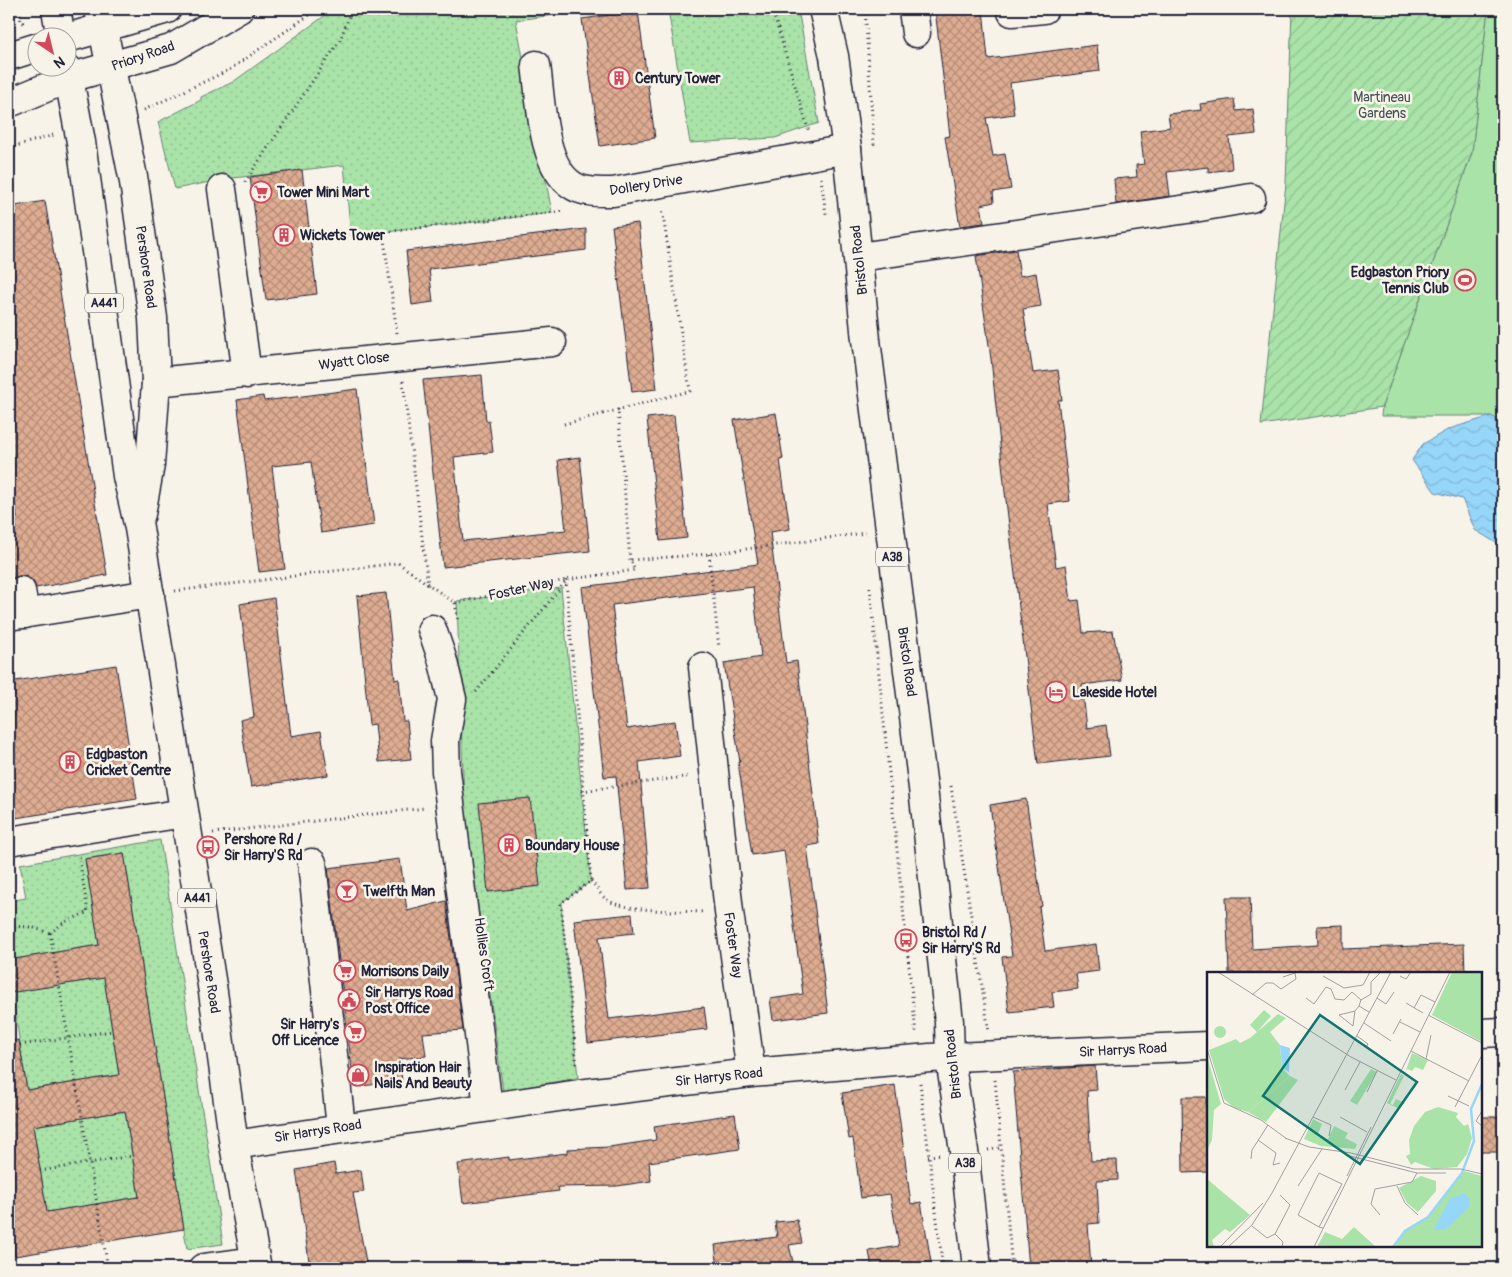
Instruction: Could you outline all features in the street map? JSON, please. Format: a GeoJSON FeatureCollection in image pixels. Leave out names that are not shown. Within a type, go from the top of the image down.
{"type":"FeatureCollection","features":[{"type":"Feature","properties":{"kind":"main road"},"geometry":{"type":"LineString","coordinates":[[56,9],[59,28]]}},
{"type":"Feature","properties":{"kind":"main road"},"geometry":{"type":"LineString","coordinates":[[78,31],[101,17],[167,9]]}},
{"type":"Feature","properties":{"kind":"main road","name":"Priory Road"},"geometry":{"type":"LineString","coordinates":[[78,72],[112,67],[171,49],[239,9]]}},
{"type":"Feature","properties":{"kind":"main road","name":"Bristol Road"},"geometry":{"type":"LineString","coordinates":[[822,9],[834,56]]}},
{"type":"Feature","properties":{"kind":"main road","name":"Bristol Road"},"geometry":{"type":"LineString","coordinates":[[833,9],[834,56],[859,257],[866,340],[876,532],[923,788],[948,1022],[950,1059],[964,1151],[977,1268]]}},
{"type":"Feature","properties":{"kind":"main road"},"geometry":{"type":"LineString","coordinates":[[1010,9],[1012,12],[1044,9]]}},
{"type":"Feature","properties":{"kind":"main road","name":"Pershore Road"},"geometry":{"type":"LineString","coordinates":[[101,17],[134,182],[153,318],[156,382],[150,465],[139,528]]}},
{"type":"Feature","properties":{"kind":"main road"},"geometry":{"type":"LineString","coordinates":[[9,56],[28,50]]}},
{"type":"Feature","properties":{"kind":"main road","name":"Dollery Drive"},"geometry":{"type":"LineString","coordinates":[[536,66],[549,154],[565,179],[573,186],[592,192],[613,192],[846,149]]}},
{"type":"Feature","properties":{"kind":"main road","name":"Priory Road"},"geometry":{"type":"LineString","coordinates":[[9,103],[58,78]]}},
{"type":"Feature","properties":{"kind":"main road","name":"Pershore Road"},"geometry":{"type":"LineString","coordinates":[[69,78],[81,142],[127,476],[139,528],[150,594],[213,992],[234,1144],[256,1264]]}},
{"type":"Feature","properties":{"kind":"main road"},"geometry":{"type":"LineString","coordinates":[[222,189],[247,374]]}},
{"type":"Feature","properties":{"kind":"main road"},"geometry":{"type":"LineString","coordinates":[[859,257],[1251,198]]}},
{"type":"Feature","properties":{"kind":"main road","name":"Wyatt Close"},"geometry":{"type":"LineString","coordinates":[[156,382],[552,342]]}},
{"type":"Feature","properties":{"kind":"main road"},"geometry":{"type":"LineString","coordinates":[[18,607],[150,594]]}},
{"type":"Feature","properties":{"kind":"main road"},"geometry":{"type":"LineString","coordinates":[[432,630],[442,658],[452,699],[445,741],[496,1106]]}},
{"type":"Feature","properties":{"kind":"main road","name":"Foster Way"},"geometry":{"type":"LineString","coordinates":[[703,667],[712,773],[751,1073]]}},
{"type":"Feature","properties":{"kind":"main road"},"geometry":{"type":"LineString","coordinates":[[9,840],[186,825]]}},
{"type":"Feature","properties":{"kind":"main road"},"geometry":{"type":"LineString","coordinates":[[312,863],[341,1127]]}},
{"type":"Feature","properties":{"kind":"main road"},"geometry":{"type":"LineString","coordinates":[[1482,1033],[1503,1032]]}},
{"type":"Feature","properties":{"kind":"main road","name":"Sir Harrys Road"},"geometry":{"type":"LineString","coordinates":[[234,1144],[579,1094],[751,1073],[919,1059],[1207,1046]]}},
{"type":"Feature","properties":{"kind":"main road"},"geometry":{"type":"LineString","coordinates":[[203,1268],[256,1264]]}},
{"type":"Feature","properties":{"kind":"path"},"geometry":{"type":"LineString","coordinates":[[19,9],[21,22]]}},
{"type":"Feature","properties":{"kind":"path"},"geometry":{"type":"LineString","coordinates":[[138,113],[229,70],[318,9]]}},
{"type":"Feature","properties":{"kind":"path"},"geometry":{"type":"LineString","coordinates":[[222,189],[244,184],[340,40],[352,9]]}},
{"type":"Feature","properties":{"kind":"path"},"geometry":{"type":"LineString","coordinates":[[569,13],[572,9]]}},
{"type":"Feature","properties":{"kind":"path"},"geometry":{"type":"LineString","coordinates":[[772,9],[803,117],[818,155],[826,223]]}},
{"type":"Feature","properties":{"kind":"path"},"geometry":{"type":"LineString","coordinates":[[9,148],[50,136]]}},
{"type":"Feature","properties":{"kind":"path"},"geometry":{"type":"LineString","coordinates":[[564,424],[690,391],[660,184]]}},
{"type":"Feature","properties":{"kind":"path"},"geometry":{"type":"LineString","coordinates":[[429,587],[383,232],[552,213]]}},
{"type":"Feature","properties":{"kind":"path"},"geometry":{"type":"LineString","coordinates":[[618,409],[630,560],[709,554],[876,532]]}},
{"type":"Feature","properties":{"kind":"path"},"geometry":{"type":"LineString","coordinates":[[863,523],[876,532]]}},
{"type":"Feature","properties":{"kind":"path"},"geometry":{"type":"LineString","coordinates":[[865,543],[876,532]]}},
{"type":"Feature","properties":{"kind":"path"},"geometry":{"type":"LineString","coordinates":[[703,667],[719,654],[709,554]]}},
{"type":"Feature","properties":{"kind":"path","name":"Foster Way"},"geometry":{"type":"LineString","coordinates":[[150,594],[398,563],[455,604],[566,580],[635,570],[630,560]]}},
{"type":"Feature","properties":{"kind":"path"},"geometry":{"type":"LineString","coordinates":[[473,696],[566,580]]}},
{"type":"Feature","properties":{"kind":"path"},"geometry":{"type":"LineString","coordinates":[[566,580],[591,881],[606,900],[628,906],[647,910],[729,912]]}},
{"type":"Feature","properties":{"kind":"path"},"geometry":{"type":"LineString","coordinates":[[869,583],[919,1059],[920,1093],[943,1268]]}},
{"type":"Feature","properties":{"kind":"path"},"geometry":{"type":"LineString","coordinates":[[582,790],[712,773]]}},
{"type":"Feature","properties":{"kind":"path"},"geometry":{"type":"LineString","coordinates":[[949,778],[993,1055],[1012,1268]]}},
{"type":"Feature","properties":{"kind":"path"},"geometry":{"type":"LineString","coordinates":[[186,825],[455,804]]}},
{"type":"Feature","properties":{"kind":"path"},"geometry":{"type":"LineString","coordinates":[[50,933],[65,922],[88,912],[79,858],[88,856]]}},
{"type":"Feature","properties":{"kind":"path"},"geometry":{"type":"LineString","coordinates":[[579,1094],[560,903],[591,881]]}},
{"type":"Feature","properties":{"kind":"path"},"geometry":{"type":"LineString","coordinates":[[9,926],[31,926],[50,933]]}},
{"type":"Feature","properties":{"kind":"path"},"geometry":{"type":"LineString","coordinates":[[50,933],[108,1268]]}},
{"type":"Feature","properties":{"kind":"path"},"geometry":{"type":"LineString","coordinates":[[20,1045],[112,1031]]}},
{"type":"Feature","properties":{"kind":"path"},"geometry":{"type":"LineString","coordinates":[[40,1171],[132,1156]]}},
{"type":"Feature","properties":{"kind":"green space"},"geometry":{"type":"Polygon","coordinates":[[[334,9],[600,9],[516,20],[552,213],[351,236],[344,165],[225,179],[175,189],[158,122],[201,100],[201,97],[233,82],[334,9]]]}},
{"type":"Feature","properties":{"kind":"green space"},"geometry":{"type":"Polygon","coordinates":[[[668,9],[798,9],[819,123],[775,138],[690,143],[668,9]]]}},
{"type":"Feature","properties":{"kind":"green space","name":"Martineau Gardens"},"geometry":{"type":"Polygon","coordinates":[[[1292,9],[1488,9],[1472,153],[1382,407],[1261,425],[1286,183],[1292,9]]]}},
{"type":"Feature","properties":{"kind":"green space","name":"Edgbaston Priory Tennis Club"},"geometry":{"type":"Polygon","coordinates":[[[1488,9],[1503,9],[1503,423],[1491,416],[1381,416],[1382,407],[1472,153],[1488,9]]]}},
{"type":"Feature","properties":{"kind":"green space"},"geometry":{"type":"Polygon","coordinates":[[[561,588],[591,881],[561,903],[578,1078],[503,1091],[464,803],[457,601],[561,588]]]}},
{"type":"Feature","properties":{"kind":"green space"},"geometry":{"type":"Polygon","coordinates":[[[160,840],[223,1244],[187,1249],[124,853],[85,859],[99,945],[9,960],[9,901],[26,898],[20,864],[160,840]]]}},
{"type":"Feature","properties":{"kind":"green space"},"geometry":{"type":"Polygon","coordinates":[[[104,978],[119,1075],[27,1090],[12,992],[104,978]]]}},
{"type":"Feature","properties":{"kind":"green space"},"geometry":{"type":"Polygon","coordinates":[[[125,1111],[139,1197],[47,1212],[33,1126],[125,1111]]]}},
{"type":"Feature","properties":{"kind":"water"},"geometry":{"type":"Polygon","coordinates":[[[1491,416],[1503,423],[1503,555],[1498,544],[1475,530],[1462,499],[1435,492],[1412,460],[1423,444],[1449,429],[1491,416]]]}},
{"type":"Feature","properties":{"kind":"building"},"geometry":{"type":"Polygon","coordinates":[[[935,9],[983,9],[988,59],[1097,45],[1100,71],[1010,83],[1014,114],[986,118],[993,156],[1005,154],[1011,189],[993,192],[994,202],[981,205],[984,223],[960,226],[945,137],[950,136],[935,9]]]}},
{"type":"Feature","properties":{"kind":"building","name":"Century Tower"},"geometry":{"type":"Polygon","coordinates":[[[638,11],[655,138],[600,146],[582,19],[638,11]]]}},
{"type":"Feature","properties":{"kind":"building"},"geometry":{"type":"Polygon","coordinates":[[[1234,99],[1236,111],[1253,109],[1256,134],[1229,137],[1232,169],[1208,172],[1208,167],[1167,172],[1170,196],[1116,204],[1114,179],[1137,177],[1136,165],[1144,164],[1140,131],[1170,127],[1168,114],[1201,110],[1200,104],[1234,99]]]}},
{"type":"Feature","properties":{"kind":"building","name":"Wickets Tower"},"geometry":{"type":"Polygon","coordinates":[[[302,170],[317,294],[266,300],[250,177],[302,170]]]}},
{"type":"Feature","properties":{"kind":"building"},"geometry":{"type":"Polygon","coordinates":[[[45,201],[107,575],[36,588],[33,581],[26,576],[18,576],[9,582],[9,519],[17,518],[9,465],[9,207],[45,201]]]}},
{"type":"Feature","properties":{"kind":"building"},"geometry":{"type":"Polygon","coordinates":[[[638,223],[657,389],[632,392],[612,226],[638,223]]]}},
{"type":"Feature","properties":{"kind":"building"},"geometry":{"type":"Polygon","coordinates":[[[586,229],[586,250],[429,269],[433,302],[412,305],[406,251],[586,229]]]}},
{"type":"Feature","properties":{"kind":"building"},"geometry":{"type":"Polygon","coordinates":[[[1016,250],[1020,276],[1036,273],[1041,306],[1023,309],[1033,373],[1058,370],[1062,400],[1058,400],[1070,501],[1048,504],[1056,567],[1066,565],[1071,601],[1079,600],[1083,633],[1113,631],[1122,680],[1082,685],[1087,728],[1106,725],[1110,756],[1038,764],[991,359],[976,256],[1016,250]]]}},
{"type":"Feature","properties":{"kind":"building"},"geometry":{"type":"Polygon","coordinates":[[[482,375],[486,421],[489,421],[493,452],[454,457],[463,541],[566,530],[558,460],[580,457],[590,551],[443,567],[423,380],[482,375]]]}},
{"type":"Feature","properties":{"kind":"building"},"geometry":{"type":"Polygon","coordinates":[[[357,389],[374,525],[321,533],[311,462],[272,466],[285,569],[259,572],[237,400],[263,396],[264,401],[357,389]]]}},
{"type":"Feature","properties":{"kind":"building"},"geometry":{"type":"Polygon","coordinates":[[[776,413],[783,459],[780,460],[790,529],[770,532],[786,663],[797,661],[819,844],[807,846],[828,1013],[773,1020],[770,999],[803,994],[784,850],[752,855],[738,762],[740,762],[724,663],[761,657],[753,587],[612,605],[627,729],[675,721],[680,756],[639,762],[650,888],[627,890],[616,776],[604,777],[582,587],[758,564],[734,420],[776,413]]]}},
{"type":"Feature","properties":{"kind":"building"},"geometry":{"type":"Polygon","coordinates":[[[674,415],[687,538],[660,541],[647,418],[674,415]]]}},
{"type":"Feature","properties":{"kind":"building"},"geometry":{"type":"Polygon","coordinates":[[[386,593],[395,680],[399,679],[403,721],[407,721],[411,759],[379,762],[375,724],[369,725],[357,596],[386,593]]]}},
{"type":"Feature","properties":{"kind":"building"},"geometry":{"type":"Polygon","coordinates":[[[274,598],[291,736],[321,731],[328,775],[251,787],[240,720],[254,717],[240,604],[274,598]]]}},
{"type":"Feature","properties":{"kind":"building","name":"Edgbaston Cricket Centre"},"geometry":{"type":"Polygon","coordinates":[[[116,665],[137,799],[9,819],[9,682],[116,665]]]}},
{"type":"Feature","properties":{"kind":"building","name":"Boundary House"},"geometry":{"type":"Polygon","coordinates":[[[530,798],[540,886],[488,892],[479,803],[530,798]]]}},
{"type":"Feature","properties":{"kind":"building"},"geometry":{"type":"Polygon","coordinates":[[[1026,799],[1042,906],[1039,907],[1045,951],[1096,944],[1099,971],[1076,974],[1078,989],[1052,992],[1054,1007],[1009,1012],[1002,957],[1012,956],[990,805],[1026,799]]]}},
{"type":"Feature","properties":{"kind":"building"},"geometry":{"type":"Polygon","coordinates":[[[124,853],[184,1229],[15,1256],[9,1214],[9,1041],[19,1040],[27,1090],[119,1075],[104,978],[9,993],[9,960],[99,945],[85,859],[124,853]],[[125,1111],[33,1126],[47,1212],[139,1197],[125,1111]]]}},
{"type":"Feature","properties":{"kind":"building"},"geometry":{"type":"Polygon","coordinates":[[[400,859],[407,911],[446,901],[463,1030],[423,1033],[426,1056],[399,1059],[402,1081],[354,1087],[328,868],[400,859]]]}},
{"type":"Feature","properties":{"kind":"building"},"geometry":{"type":"Polygon","coordinates":[[[1226,897],[1250,897],[1252,949],[1318,945],[1317,926],[1343,925],[1343,949],[1464,944],[1465,972],[1229,972],[1226,897]]]}},
{"type":"Feature","properties":{"kind":"building"},"geometry":{"type":"Polygon","coordinates":[[[632,914],[634,933],[599,937],[609,1019],[704,1007],[707,1029],[588,1043],[574,920],[632,914]]]}},
{"type":"Feature","properties":{"kind":"building"},"geometry":{"type":"Polygon","coordinates":[[[1095,1066],[1097,1090],[1087,1091],[1091,1161],[1117,1160],[1118,1180],[1097,1181],[1099,1223],[1088,1224],[1091,1268],[1029,1268],[1013,1072],[1095,1066]]]}},
{"type":"Feature","properties":{"kind":"building"},"geometry":{"type":"Polygon","coordinates":[[[895,1085],[911,1204],[921,1202],[932,1268],[872,1268],[869,1251],[899,1246],[890,1194],[861,1198],[853,1138],[849,1139],[842,1093],[895,1085]]]}},
{"type":"Feature","properties":{"kind":"building"},"geometry":{"type":"Polygon","coordinates":[[[1182,1097],[1206,1097],[1207,1172],[1183,1173],[1182,1097]]]}},
{"type":"Feature","properties":{"kind":"building"},"geometry":{"type":"Polygon","coordinates":[[[735,1114],[740,1149],[649,1162],[651,1181],[617,1186],[558,1187],[559,1191],[463,1203],[458,1164],[509,1157],[509,1160],[567,1153],[567,1149],[609,1147],[656,1140],[654,1126],[735,1114]]]}},
{"type":"Feature","properties":{"kind":"building"},"geometry":{"type":"Polygon","coordinates":[[[1482,1117],[1503,1117],[1503,1152],[1482,1152],[1482,1117]]]}},
{"type":"Feature","properties":{"kind":"building"},"geometry":{"type":"Polygon","coordinates":[[[334,1163],[336,1174],[361,1170],[364,1192],[353,1193],[367,1267],[310,1268],[296,1170],[334,1163]]]}},
{"type":"Feature","properties":{"kind":"building"},"geometry":{"type":"Polygon","coordinates":[[[797,1220],[802,1243],[789,1245],[793,1262],[754,1268],[718,1268],[715,1245],[777,1237],[775,1222],[797,1220]]]}},
{"type":"Feature","properties":{"kind":"place","name":"Century Tower"},"geometry":{"type":"Point","coordinates":[619,78]}},
{"type":"Feature","properties":{"kind":"place","name":"Tower Mini Mart"},"geometry":{"type":"Point","coordinates":[261,192]}},
{"type":"Feature","properties":{"kind":"place","name":"Wickets Tower"},"geometry":{"type":"Point","coordinates":[284,235]}},
{"type":"Feature","properties":{"kind":"place","name":"Edgbaston Priory Tennis Club"},"geometry":{"type":"Point","coordinates":[1465,280]}},
{"type":"Feature","properties":{"kind":"place","name":"Lakeside Hotel"},"geometry":{"type":"Point","coordinates":[1056,692]}},
{"type":"Feature","properties":{"kind":"place","name":"Edgbaston Cricket Centre"},"geometry":{"type":"Point","coordinates":[70,762]}},
{"type":"Feature","properties":{"kind":"place","name":"Boundary House"},"geometry":{"type":"Point","coordinates":[509,845]}},
{"type":"Feature","properties":{"kind":"place","name":"Pershore Rd / Sir Harry'S Rd"},"geometry":{"type":"Point","coordinates":[208,847]}},
{"type":"Feature","properties":{"kind":"place","name":"Twelfth Man"},"geometry":{"type":"Point","coordinates":[347,891]}},
{"type":"Feature","properties":{"kind":"place","name":"Bristol Rd / Sir Harry'S Rd"},"geometry":{"type":"Point","coordinates":[906,940]}},
{"type":"Feature","properties":{"kind":"place","name":"Morrisons Daily"},"geometry":{"type":"Point","coordinates":[345,971]}},
{"type":"Feature","properties":{"kind":"place","name":"Sir Harrys Road Post Office"},"geometry":{"type":"Point","coordinates":[349,1000]}},
{"type":"Feature","properties":{"kind":"place","name":"Sir Harry's Off Licence"},"geometry":{"type":"Point","coordinates":[355,1032]}},
{"type":"Feature","properties":{"kind":"place","name":"Inspiration Hair Nails And Beauty"},"geometry":{"type":"Point","coordinates":[358,1075]}}]}
